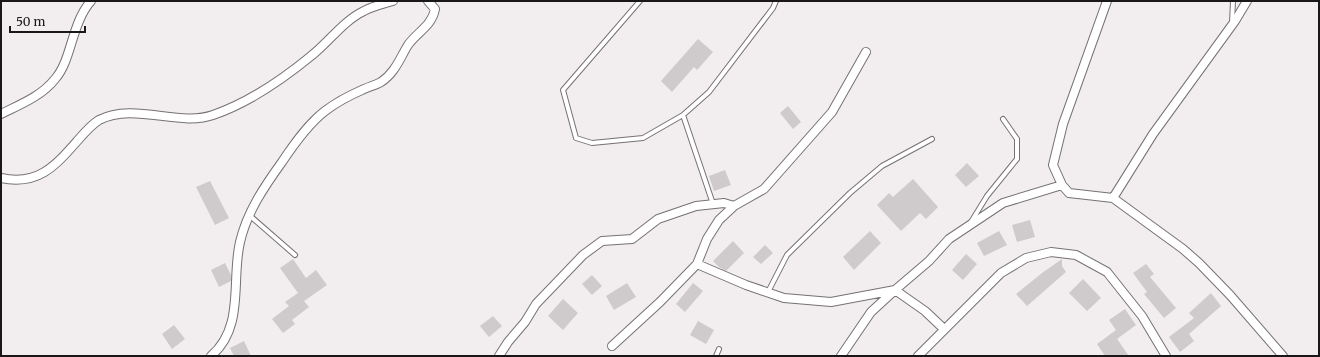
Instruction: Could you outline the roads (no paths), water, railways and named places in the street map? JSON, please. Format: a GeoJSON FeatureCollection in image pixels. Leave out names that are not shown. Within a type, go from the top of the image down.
{"type":"FeatureCollection","features":[{"type":"Feature","properties":{"kind":"street"},"geometry":{"type":"LineString","coordinates":[[1,114],[20,105],[46,89],[56,79],[63,65],[80,19],[91,1]]}},
{"type":"Feature","properties":{"kind":"street"},"geometry":{"type":"LineString","coordinates":[[1,178],[23,181],[39,177],[52,168],[89,127],[99,120],[116,115],[143,114],[192,118],[212,116],[267,89],[312,55],[346,23],[364,11],[393,1]]}},
{"type":"Feature","properties":{"kind":"street"},"geometry":{"type":"LineString","coordinates":[[211,356],[219,349],[227,336],[233,317],[237,295],[236,264],[240,242],[249,215],[260,193],[295,142],[323,113],[340,100],[381,82],[390,74],[409,44],[430,23],[434,16],[435,10],[428,1]]}},
{"type":"Feature","properties":{"kind":"street"},"geometry":{"type":"LineString","coordinates":[[1107,1],[1062,131],[1053,165],[1062,185],[1069,193],[1113,198],[1199,263],[1230,295],[1283,356]]}},
{"type":"Feature","properties":{"kind":"street"},"geometry":{"type":"LineString","coordinates":[[1113,198],[1153,134],[1232,25],[1247,1]]}},
{"type":"Feature","properties":{"kind":"street"},"geometry":{"type":"LineString","coordinates":[[612,346],[660,302],[697,264],[707,239],[719,220],[734,206],[764,189],[832,112],[866,52]]}},
{"type":"Feature","properties":{"kind":"street"},"geometry":{"type":"LineString","coordinates":[[841,356],[871,312],[929,261],[949,239],[1003,203],[1062,185]]}},
{"type":"Feature","properties":{"kind":"street"},"geometry":{"type":"LineString","coordinates":[[499,356],[508,342],[525,322],[536,304],[583,255],[602,241],[632,239],[658,219],[696,206],[724,203],[734,206]]}},
{"type":"Feature","properties":{"kind":"street"},"geometry":{"type":"LineString","coordinates":[[918,356],[1001,274],[1026,258],[1051,252],[1076,255],[1107,272],[1142,316],[1166,356]]}},
{"type":"Feature","properties":{"kind":"street"},"geometry":{"type":"LineString","coordinates":[[697,264],[746,285],[784,298],[831,302],[895,290],[925,311],[944,329]]}},
{"type":"Feature","properties":{"kind":"lane"},"geometry":{"type":"LineString","coordinates":[[640,1],[563,90],[576,138],[592,143],[643,138],[683,115],[709,92],[773,8],[776,1]]}},
{"type":"Feature","properties":{"kind":"lane"},"geometry":{"type":"LineString","coordinates":[[1232,25],[1233,1]]}},
{"type":"Feature","properties":{"kind":"lane"},"geometry":{"type":"LineString","coordinates":[[683,115],[713,204]]}},
{"type":"Feature","properties":{"kind":"lane"},"geometry":{"type":"LineString","coordinates":[[967,227],[1017,158],[1017,138],[1003,119]]}},
{"type":"Feature","properties":{"kind":"lane"},"geometry":{"type":"LineString","coordinates":[[768,292],[787,256],[850,193],[882,166],[932,139]]}},
{"type":"Feature","properties":{"kind":"lane"},"geometry":{"type":"LineString","coordinates":[[249,215],[295,255]]}},
{"type":"Feature","properties":{"kind":"lane"},"geometry":{"type":"LineString","coordinates":[[716,356],[719,349]]}}]}
